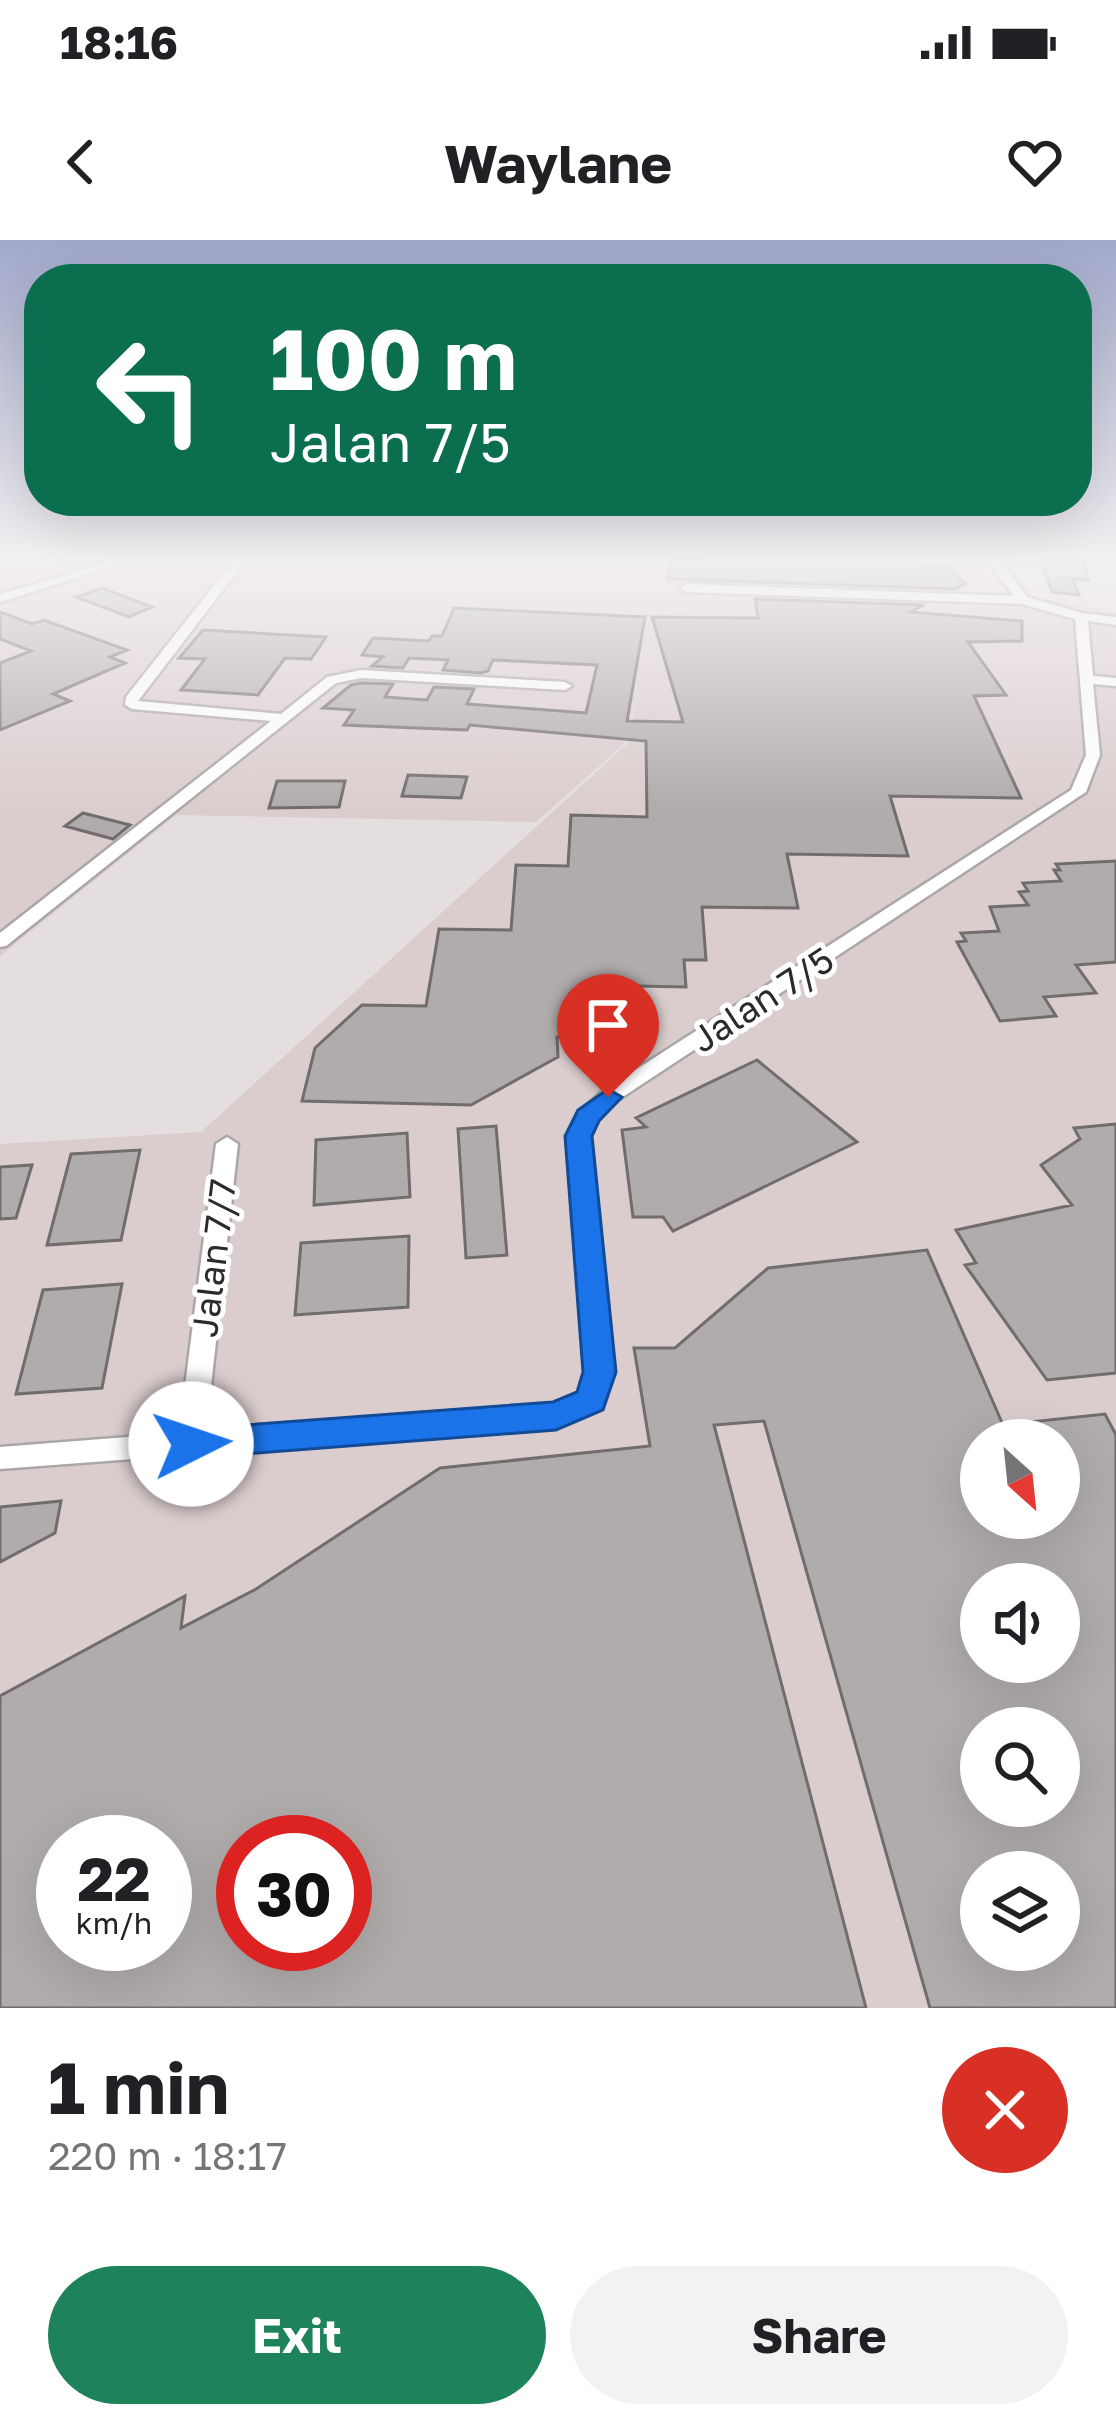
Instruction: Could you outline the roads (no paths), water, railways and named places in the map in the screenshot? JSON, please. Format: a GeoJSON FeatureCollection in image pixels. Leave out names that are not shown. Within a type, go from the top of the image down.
{"type":"FeatureCollection","features":[{"type":"Feature","properties":{"kind":"street"},"geometry":{"type":"LineString","coordinates":[[176,643],[131,700],[132,705],[284,718]]}},
{"type":"Feature","properties":{"kind":"street"},"geometry":{"type":"LineString","coordinates":[[1083,643],[1093,755],[1116,758]]}},
{"type":"Feature","properties":{"kind":"street"},"geometry":{"type":"LineString","coordinates":[[3,937],[321,687],[345,676],[565,686]]}},
{"type":"Feature","properties":{"kind":"street"},"geometry":{"type":"LineString","coordinates":[[1087,679],[1116,682]]}},
{"type":"Feature","properties":{"kind":"street","name":"Jalan 7/5"},"geometry":{"type":"LineString","coordinates":[[0,1458],[556,1416],[592,1401],[600,1372],[579,1136],[588,1116],[608,1097],[1060,807],[1078,791],[1093,755]]}},
{"type":"Feature","properties":{"kind":"street","name":"Jalan 7/7"},"geometry":{"type":"LineString","coordinates":[[191,1444],[226,1144]]}}]}
